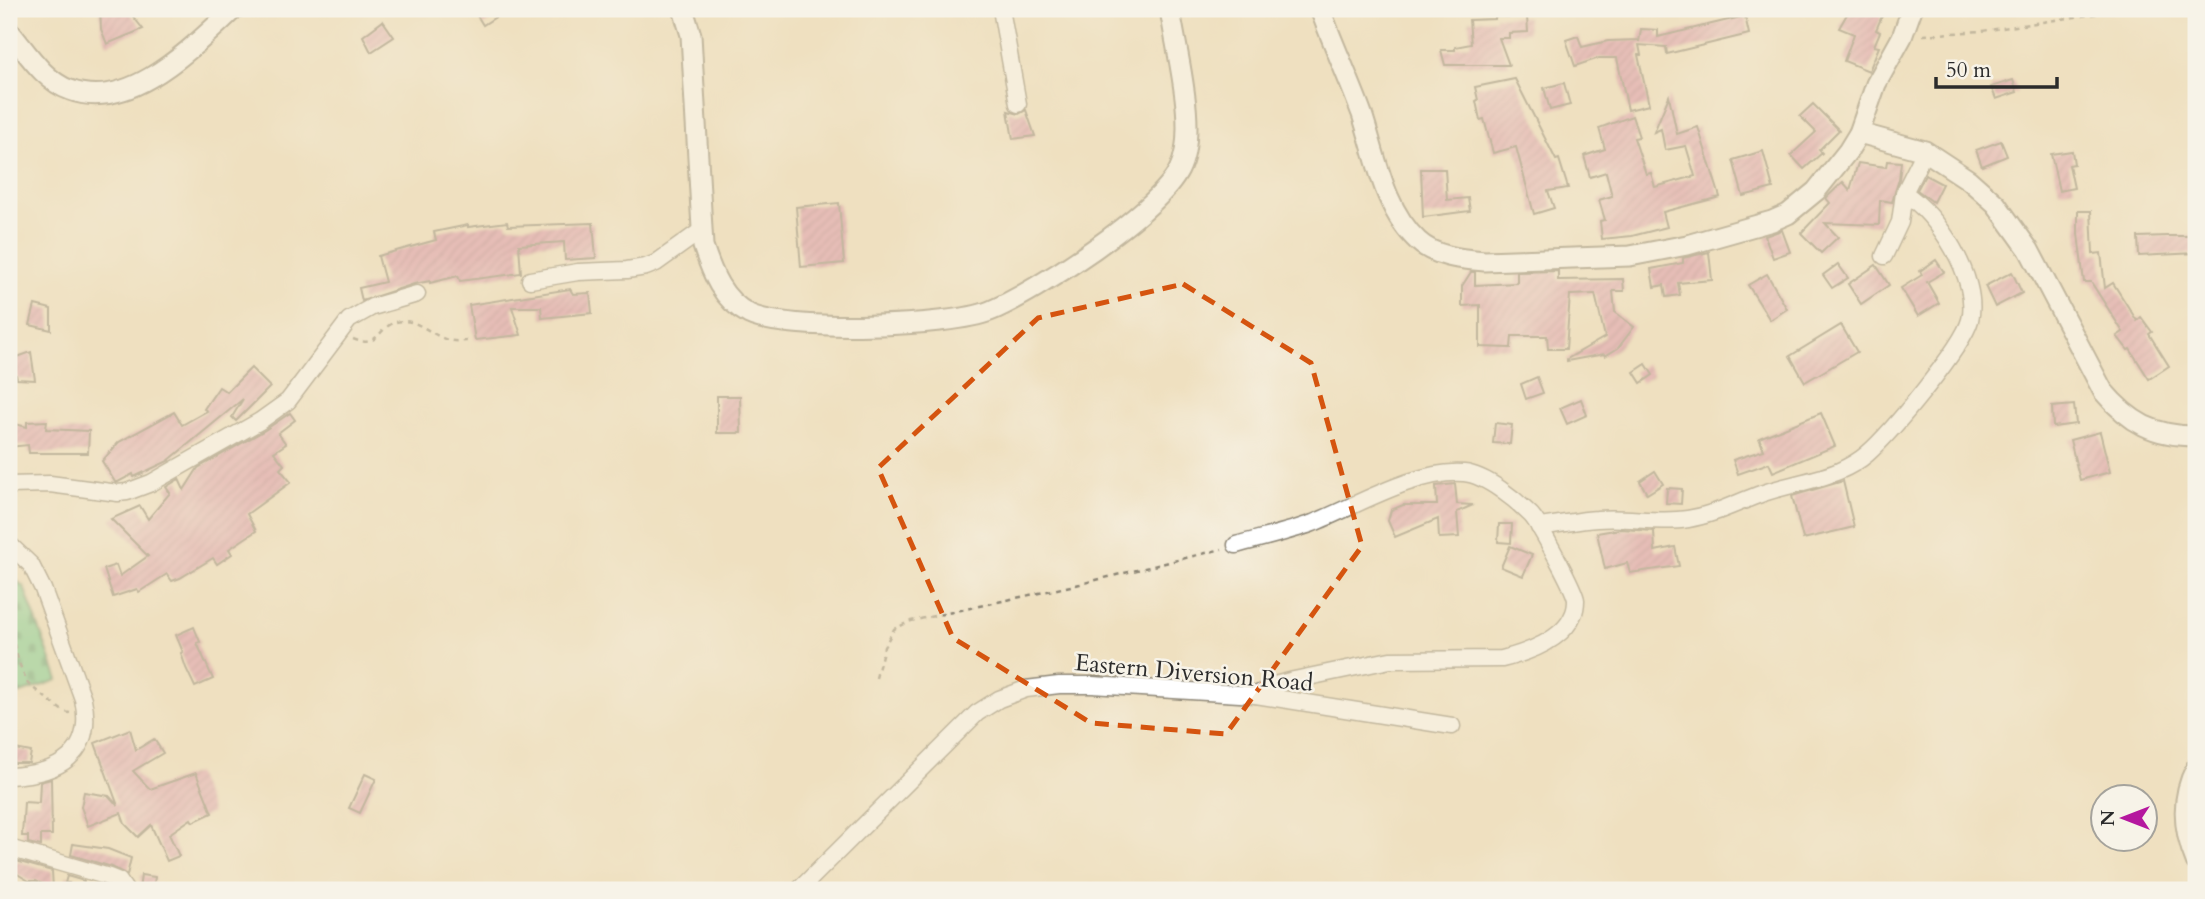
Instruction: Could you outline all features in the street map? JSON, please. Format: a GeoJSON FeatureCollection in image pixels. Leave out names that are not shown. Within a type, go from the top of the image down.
{"type":"FeatureCollection","features":[{"type":"Feature","properties":{"kind":"main road"},"geometry":{"type":"LineString","coordinates":[[9,32],[45,74],[68,90],[85,94],[110,93],[135,86],[173,63],[234,9]]}},
{"type":"Feature","properties":{"kind":"main road"},"geometry":{"type":"LineString","coordinates":[[683,9],[691,35],[703,246],[711,271],[723,293],[748,314],[776,323],[929,323],[961,320],[989,311],[1035,287],[1099,245],[1146,208],[1165,190],[1179,170],[1187,146],[1186,111],[1170,9]]}},
{"type":"Feature","properties":{"kind":"main road"},"geometry":{"type":"LineString","coordinates":[[1320,9],[1361,113],[1384,185],[1406,228],[1420,243],[1439,253],[1460,259],[1510,260],[1630,256],[1687,245],[1772,221],[1800,206],[1816,191],[1859,133],[1876,84],[1902,37],[1909,11]]}},
{"type":"Feature","properties":{"kind":"main road"},"geometry":{"type":"LineString","coordinates":[[1859,133],[1925,151],[1969,180],[1996,204],[2029,250],[2103,391],[2118,409],[2129,419],[2147,428],[2175,436],[2196,436]]}},
{"type":"Feature","properties":{"kind":"main road"},"geometry":{"type":"LineString","coordinates":[[2196,768],[2186,791],[2185,811],[2187,838],[2196,861]]}},
{"type":"Feature","properties":{"kind":"street"},"geometry":{"type":"LineString","coordinates":[[1001,9],[1017,104]]}},
{"type":"Feature","properties":{"kind":"street"},"geometry":{"type":"LineString","coordinates":[[1884,256],[1900,222],[1904,193],[1925,151]]}},
{"type":"Feature","properties":{"kind":"street"},"geometry":{"type":"LineString","coordinates":[[1539,527],[1596,519],[1665,521],[1712,514],[1757,495],[1840,471],[1865,457],[1942,366],[1970,320],[1970,299],[1966,282],[1953,248],[1918,201],[1904,193]]}},
{"type":"Feature","properties":{"kind":"street"},"geometry":{"type":"LineString","coordinates":[[530,280],[578,272],[646,267],[656,263],[702,230]]}},
{"type":"Feature","properties":{"kind":"street"},"geometry":{"type":"LineString","coordinates":[[9,485],[50,484],[118,494],[151,483],[260,421],[288,401],[349,320],[372,307],[417,294]]}},
{"type":"Feature","properties":{"kind":"street"},"geometry":{"type":"LineString","coordinates":[[1236,545],[1311,523],[1396,487],[1432,477],[1463,473],[1490,481],[1532,515],[1567,576],[1576,600],[1572,618],[1559,634],[1529,650],[1502,659],[1390,660],[1278,684],[1256,695]]}},
{"type":"Feature","properties":{"kind":"street"},"geometry":{"type":"LineString","coordinates":[[9,544],[31,565],[43,589],[87,716],[81,743],[69,758],[47,771],[9,776]]}},
{"type":"Feature","properties":{"kind":"street","name":"Eastern Diversion Road"},"geometry":{"type":"LineString","coordinates":[[799,890],[977,713],[999,699],[1026,689],[1059,685],[1256,695],[1452,726]]}},
{"type":"Feature","properties":{"kind":"street"},"geometry":{"type":"LineString","coordinates":[[9,848],[109,877],[119,881],[125,890]]}},
{"type":"Feature","properties":{"kind":"path"},"geometry":{"type":"LineString","coordinates":[[1902,37],[1982,31],[2129,9]]}},
{"type":"Feature","properties":{"kind":"path"},"geometry":{"type":"LineString","coordinates":[[338,334],[363,343],[374,340],[395,323],[404,322],[418,324],[447,340],[470,341]]}},
{"type":"Feature","properties":{"kind":"path"},"geometry":{"type":"LineString","coordinates":[[876,678],[884,647],[894,629],[911,621],[1080,584],[1236,545]]}},
{"type":"Feature","properties":{"kind":"path"},"geometry":{"type":"LineString","coordinates":[[9,625],[19,663],[28,684],[64,712],[87,716]]}},
{"type":"Feature","properties":{"kind":"highlighted area"},"geometry":{"type":"Polygon","coordinates":[[[1183,284],[1311,363],[1362,546],[1226,734],[1091,723],[953,638],[878,468],[1038,318],[1183,284]]]}},
{"type":"Feature","properties":{"kind":"green space"},"geometry":{"type":"Polygon","coordinates":[[[9,574],[24,587],[58,680],[9,697],[9,574]]]}},
{"type":"Feature","properties":{"kind":"building"},"geometry":{"type":"Polygon","coordinates":[[[100,9],[127,9],[143,29],[107,44],[101,29],[100,9]]]}},
{"type":"Feature","properties":{"kind":"building"},"geometry":{"type":"Polygon","coordinates":[[[473,9],[508,9],[483,25],[473,9]]]}},
{"type":"Feature","properties":{"kind":"building"},"geometry":{"type":"Polygon","coordinates":[[[1850,9],[1885,9],[1876,30],[1880,32],[1874,46],[1879,47],[1869,71],[1844,61],[1854,34],[1839,28],[1850,9]]]}},
{"type":"Feature","properties":{"kind":"building"},"geometry":{"type":"Polygon","coordinates":[[[1495,16],[1527,17],[1528,32],[1509,33],[1509,38],[1499,38],[1509,65],[1445,65],[1441,50],[1455,50],[1455,47],[1471,44],[1469,20],[1495,19],[1495,16]]]}},
{"type":"Feature","properties":{"kind":"building"},"geometry":{"type":"Polygon","coordinates":[[[1745,16],[1749,34],[1667,54],[1666,47],[1639,45],[1641,55],[1638,55],[1649,105],[1628,110],[1617,58],[1599,58],[1575,66],[1566,40],[1578,36],[1582,47],[1608,41],[1639,42],[1641,29],[1658,30],[1658,37],[1745,16]]]}},
{"type":"Feature","properties":{"kind":"building"},"geometry":{"type":"Polygon","coordinates":[[[383,21],[394,37],[371,52],[363,36],[383,21]]]}},
{"type":"Feature","properties":{"kind":"building"},"geometry":{"type":"Polygon","coordinates":[[[1515,79],[1556,160],[1559,159],[1568,188],[1548,191],[1554,208],[1534,214],[1516,147],[1493,153],[1484,119],[1480,120],[1476,101],[1475,87],[1515,79]]]}},
{"type":"Feature","properties":{"kind":"building"},"geometry":{"type":"Polygon","coordinates":[[[2013,80],[2017,92],[1996,99],[1991,87],[2013,80]]]}},
{"type":"Feature","properties":{"kind":"building"},"geometry":{"type":"Polygon","coordinates":[[[1564,83],[1570,105],[1550,110],[1544,88],[1564,83]]]}},
{"type":"Feature","properties":{"kind":"building"},"geometry":{"type":"Polygon","coordinates":[[[1669,96],[1677,134],[1698,127],[1720,197],[1663,212],[1667,227],[1632,236],[1602,239],[1600,221],[1605,220],[1599,200],[1612,196],[1606,172],[1590,177],[1584,156],[1605,149],[1599,128],[1632,116],[1639,137],[1634,138],[1646,174],[1651,173],[1655,187],[1695,176],[1686,146],[1665,150],[1661,129],[1654,132],[1669,96]]]}},
{"type":"Feature","properties":{"kind":"building"},"geometry":{"type":"Polygon","coordinates":[[[1813,104],[1839,130],[1819,150],[1822,153],[1804,169],[1791,155],[1816,132],[1800,116],[1813,104]]]}},
{"type":"Feature","properties":{"kind":"building"},"geometry":{"type":"Polygon","coordinates":[[[1026,110],[1035,136],[1013,139],[1008,111],[1019,114],[1026,110]]]}},
{"type":"Feature","properties":{"kind":"building"},"geometry":{"type":"Polygon","coordinates":[[[2001,141],[2007,156],[1982,166],[1976,150],[2001,141]]]}},
{"type":"Feature","properties":{"kind":"building"},"geometry":{"type":"Polygon","coordinates":[[[1763,151],[1773,188],[1743,196],[1733,160],[1763,151]]]}},
{"type":"Feature","properties":{"kind":"building"},"geometry":{"type":"Polygon","coordinates":[[[2072,151],[2074,164],[2069,165],[2074,188],[2059,191],[2051,154],[2072,151]]]}},
{"type":"Feature","properties":{"kind":"building"},"geometry":{"type":"Polygon","coordinates":[[[1887,161],[1901,162],[1899,179],[1892,202],[1880,200],[1879,225],[1825,223],[1838,237],[1821,253],[1801,233],[1830,203],[1826,198],[1843,182],[1850,190],[1858,163],[1886,167],[1887,161]]]}},
{"type":"Feature","properties":{"kind":"building"},"geometry":{"type":"Polygon","coordinates":[[[1421,169],[1445,169],[1447,200],[1468,198],[1470,211],[1423,217],[1421,169]]]}},
{"type":"Feature","properties":{"kind":"building"},"geometry":{"type":"Polygon","coordinates":[[[1925,175],[1942,184],[1933,202],[1917,190],[1925,175]]]}},
{"type":"Feature","properties":{"kind":"building"},"geometry":{"type":"Polygon","coordinates":[[[839,203],[844,263],[801,267],[796,207],[839,203]]]}},
{"type":"Feature","properties":{"kind":"building"},"geometry":{"type":"Polygon","coordinates":[[[2078,211],[2091,211],[2093,254],[2101,253],[2105,288],[2113,283],[2137,321],[2141,317],[2152,332],[2149,334],[2169,366],[2149,379],[2130,349],[2128,350],[2117,336],[2123,332],[2091,282],[2084,282],[2078,211]]]}},
{"type":"Feature","properties":{"kind":"building"},"geometry":{"type":"Polygon","coordinates":[[[507,222],[508,226],[593,223],[596,258],[565,260],[564,242],[519,245],[521,273],[460,281],[458,276],[414,284],[362,301],[359,288],[385,282],[378,256],[436,240],[434,232],[468,225],[507,222]]]}},
{"type":"Feature","properties":{"kind":"building"},"geometry":{"type":"Polygon","coordinates":[[[1782,230],[1790,252],[1773,258],[1765,236],[1782,230]]]}},
{"type":"Feature","properties":{"kind":"building"},"geometry":{"type":"Polygon","coordinates":[[[2196,236],[2196,253],[2139,256],[2138,237],[2196,236]]]}},
{"type":"Feature","properties":{"kind":"building"},"geometry":{"type":"Polygon","coordinates":[[[1709,252],[1712,280],[1678,283],[1680,295],[1666,297],[1664,285],[1654,287],[1651,269],[1683,263],[1683,258],[1709,252]]]}},
{"type":"Feature","properties":{"kind":"building"},"geometry":{"type":"Polygon","coordinates":[[[1936,260],[1944,272],[1927,282],[1939,303],[1918,316],[1901,288],[1922,275],[1920,271],[1936,260]]]}},
{"type":"Feature","properties":{"kind":"building"},"geometry":{"type":"Polygon","coordinates":[[[1838,264],[1848,278],[1832,288],[1823,275],[1838,264]]]}},
{"type":"Feature","properties":{"kind":"building"},"geometry":{"type":"Polygon","coordinates":[[[1876,265],[1889,285],[1861,304],[1848,284],[1876,265]]]}},
{"type":"Feature","properties":{"kind":"building"},"geometry":{"type":"Polygon","coordinates":[[[1558,271],[1558,280],[1623,279],[1624,291],[1613,291],[1615,312],[1634,327],[1618,348],[1605,356],[1604,354],[1567,361],[1605,337],[1595,294],[1570,295],[1566,349],[1548,349],[1547,336],[1512,336],[1511,348],[1480,347],[1480,305],[1462,306],[1462,286],[1471,272],[1475,272],[1475,285],[1517,283],[1517,272],[1558,271]]]}},
{"type":"Feature","properties":{"kind":"building"},"geometry":{"type":"Polygon","coordinates":[[[2012,272],[2022,293],[1995,307],[1985,286],[2012,272]]]}},
{"type":"Feature","properties":{"kind":"building"},"geometry":{"type":"Polygon","coordinates":[[[1767,274],[1787,309],[1770,320],[1748,285],[1767,274]]]}},
{"type":"Feature","properties":{"kind":"building"},"geometry":{"type":"Polygon","coordinates":[[[570,289],[573,294],[590,293],[592,313],[542,318],[541,307],[512,307],[521,335],[475,340],[469,305],[570,289]]]}},
{"type":"Feature","properties":{"kind":"building"},"geometry":{"type":"Polygon","coordinates":[[[35,305],[51,309],[51,330],[30,325],[35,305]]]}},
{"type":"Feature","properties":{"kind":"building"},"geometry":{"type":"Polygon","coordinates":[[[1841,325],[1857,352],[1805,382],[1790,356],[1841,325]]]}},
{"type":"Feature","properties":{"kind":"building"},"geometry":{"type":"Polygon","coordinates":[[[31,352],[35,380],[17,379],[16,375],[9,375],[9,360],[31,352]]]}},
{"type":"Feature","properties":{"kind":"building"},"geometry":{"type":"Polygon","coordinates":[[[1646,364],[1653,375],[1641,383],[1634,372],[1646,364]]]}},
{"type":"Feature","properties":{"kind":"building"},"geometry":{"type":"Polygon","coordinates":[[[251,368],[270,387],[236,421],[232,417],[243,399],[168,461],[134,477],[133,474],[115,482],[102,461],[119,442],[174,412],[182,425],[207,411],[204,409],[219,387],[227,392],[251,368]]]}},
{"type":"Feature","properties":{"kind":"building"},"geometry":{"type":"Polygon","coordinates":[[[1537,377],[1543,393],[1526,399],[1521,384],[1537,377]]]}},
{"type":"Feature","properties":{"kind":"building"},"geometry":{"type":"Polygon","coordinates":[[[717,396],[740,396],[741,433],[717,433],[717,396]]]}},
{"type":"Feature","properties":{"kind":"building"},"geometry":{"type":"Polygon","coordinates":[[[1581,399],[1587,415],[1567,424],[1560,408],[1581,399]]]}},
{"type":"Feature","properties":{"kind":"building"},"geometry":{"type":"Polygon","coordinates":[[[2074,405],[2076,424],[2053,427],[2052,407],[2074,405]]]}},
{"type":"Feature","properties":{"kind":"building"},"geometry":{"type":"Polygon","coordinates":[[[290,413],[295,420],[278,433],[286,444],[274,452],[284,465],[280,469],[291,482],[247,514],[256,531],[229,549],[232,554],[217,564],[213,558],[180,578],[172,581],[167,574],[139,592],[137,589],[113,597],[104,569],[116,565],[120,576],[148,556],[111,519],[140,506],[148,519],[170,493],[166,487],[179,479],[184,490],[198,468],[290,413]]]}},
{"type":"Feature","properties":{"kind":"building"},"geometry":{"type":"Polygon","coordinates":[[[1821,413],[1835,446],[1773,472],[1769,463],[1738,474],[1733,460],[1764,450],[1759,438],[1821,413]]]}},
{"type":"Feature","properties":{"kind":"building"},"geometry":{"type":"Polygon","coordinates":[[[47,421],[46,429],[89,431],[88,453],[29,453],[28,445],[9,447],[11,423],[27,427],[27,422],[47,421]]]}},
{"type":"Feature","properties":{"kind":"building"},"geometry":{"type":"Polygon","coordinates":[[[1495,423],[1512,425],[1510,444],[1493,443],[1495,423]]]}},
{"type":"Feature","properties":{"kind":"building"},"geometry":{"type":"Polygon","coordinates":[[[2100,432],[2110,472],[2080,480],[2070,440],[2100,432]]]}},
{"type":"Feature","properties":{"kind":"building"},"geometry":{"type":"Polygon","coordinates":[[[1655,471],[1663,484],[1647,494],[1640,481],[1655,471]]]}},
{"type":"Feature","properties":{"kind":"building"},"geometry":{"type":"Polygon","coordinates":[[[1843,481],[1854,527],[1803,539],[1792,496],[1843,481]]]}},
{"type":"Feature","properties":{"kind":"building"},"geometry":{"type":"Polygon","coordinates":[[[1455,484],[1457,504],[1473,505],[1457,512],[1459,537],[1439,538],[1438,519],[1395,537],[1388,521],[1391,510],[1403,505],[1437,505],[1436,486],[1455,484]]]}},
{"type":"Feature","properties":{"kind":"building"},"geometry":{"type":"Polygon","coordinates":[[[1667,488],[1682,489],[1681,504],[1666,503],[1667,488]]]}},
{"type":"Feature","properties":{"kind":"building"},"geometry":{"type":"Polygon","coordinates":[[[1499,524],[1512,524],[1511,543],[1498,542],[1499,524]]]}},
{"type":"Feature","properties":{"kind":"building"},"geometry":{"type":"Polygon","coordinates":[[[1620,529],[1654,531],[1655,551],[1675,547],[1679,566],[1630,573],[1627,563],[1605,569],[1597,533],[1620,529]]]}},
{"type":"Feature","properties":{"kind":"building"},"geometry":{"type":"Polygon","coordinates":[[[1510,546],[1532,555],[1523,576],[1501,567],[1510,546]]]}},
{"type":"Feature","properties":{"kind":"building"},"geometry":{"type":"Polygon","coordinates":[[[194,627],[200,642],[197,643],[213,679],[195,687],[176,635],[194,627]]]}},
{"type":"Feature","properties":{"kind":"building"},"geometry":{"type":"Polygon","coordinates":[[[130,729],[136,750],[154,739],[163,753],[133,771],[150,789],[196,773],[212,813],[193,822],[191,819],[169,834],[179,856],[167,861],[151,825],[138,837],[125,824],[121,813],[88,826],[81,807],[84,792],[109,796],[118,806],[95,743],[130,729]]]}},
{"type":"Feature","properties":{"kind":"building"},"geometry":{"type":"Polygon","coordinates":[[[15,749],[31,752],[29,763],[13,763],[15,749]]]}},
{"type":"Feature","properties":{"kind":"building"},"geometry":{"type":"Polygon","coordinates":[[[365,774],[376,779],[360,813],[349,808],[365,774]]]}},
{"type":"Feature","properties":{"kind":"building"},"geometry":{"type":"Polygon","coordinates":[[[51,779],[52,835],[41,835],[41,846],[28,843],[28,836],[22,836],[24,802],[39,803],[40,782],[51,779]]]}},
{"type":"Feature","properties":{"kind":"building"},"geometry":{"type":"Polygon","coordinates":[[[73,844],[108,849],[131,858],[127,875],[112,867],[71,855],[73,844]]]}},
{"type":"Feature","properties":{"kind":"building"},"geometry":{"type":"Polygon","coordinates":[[[9,859],[52,871],[53,889],[36,881],[29,881],[9,869],[9,859]]]}},
{"type":"Feature","properties":{"kind":"building"},"geometry":{"type":"Polygon","coordinates":[[[141,875],[155,877],[153,890],[139,890],[141,875]]]}},
{"type":"Feature","properties":{"kind":"building"},"geometry":{"type":"Polygon","coordinates":[[[67,876],[84,881],[82,890],[67,890],[67,876]]]}}]}
